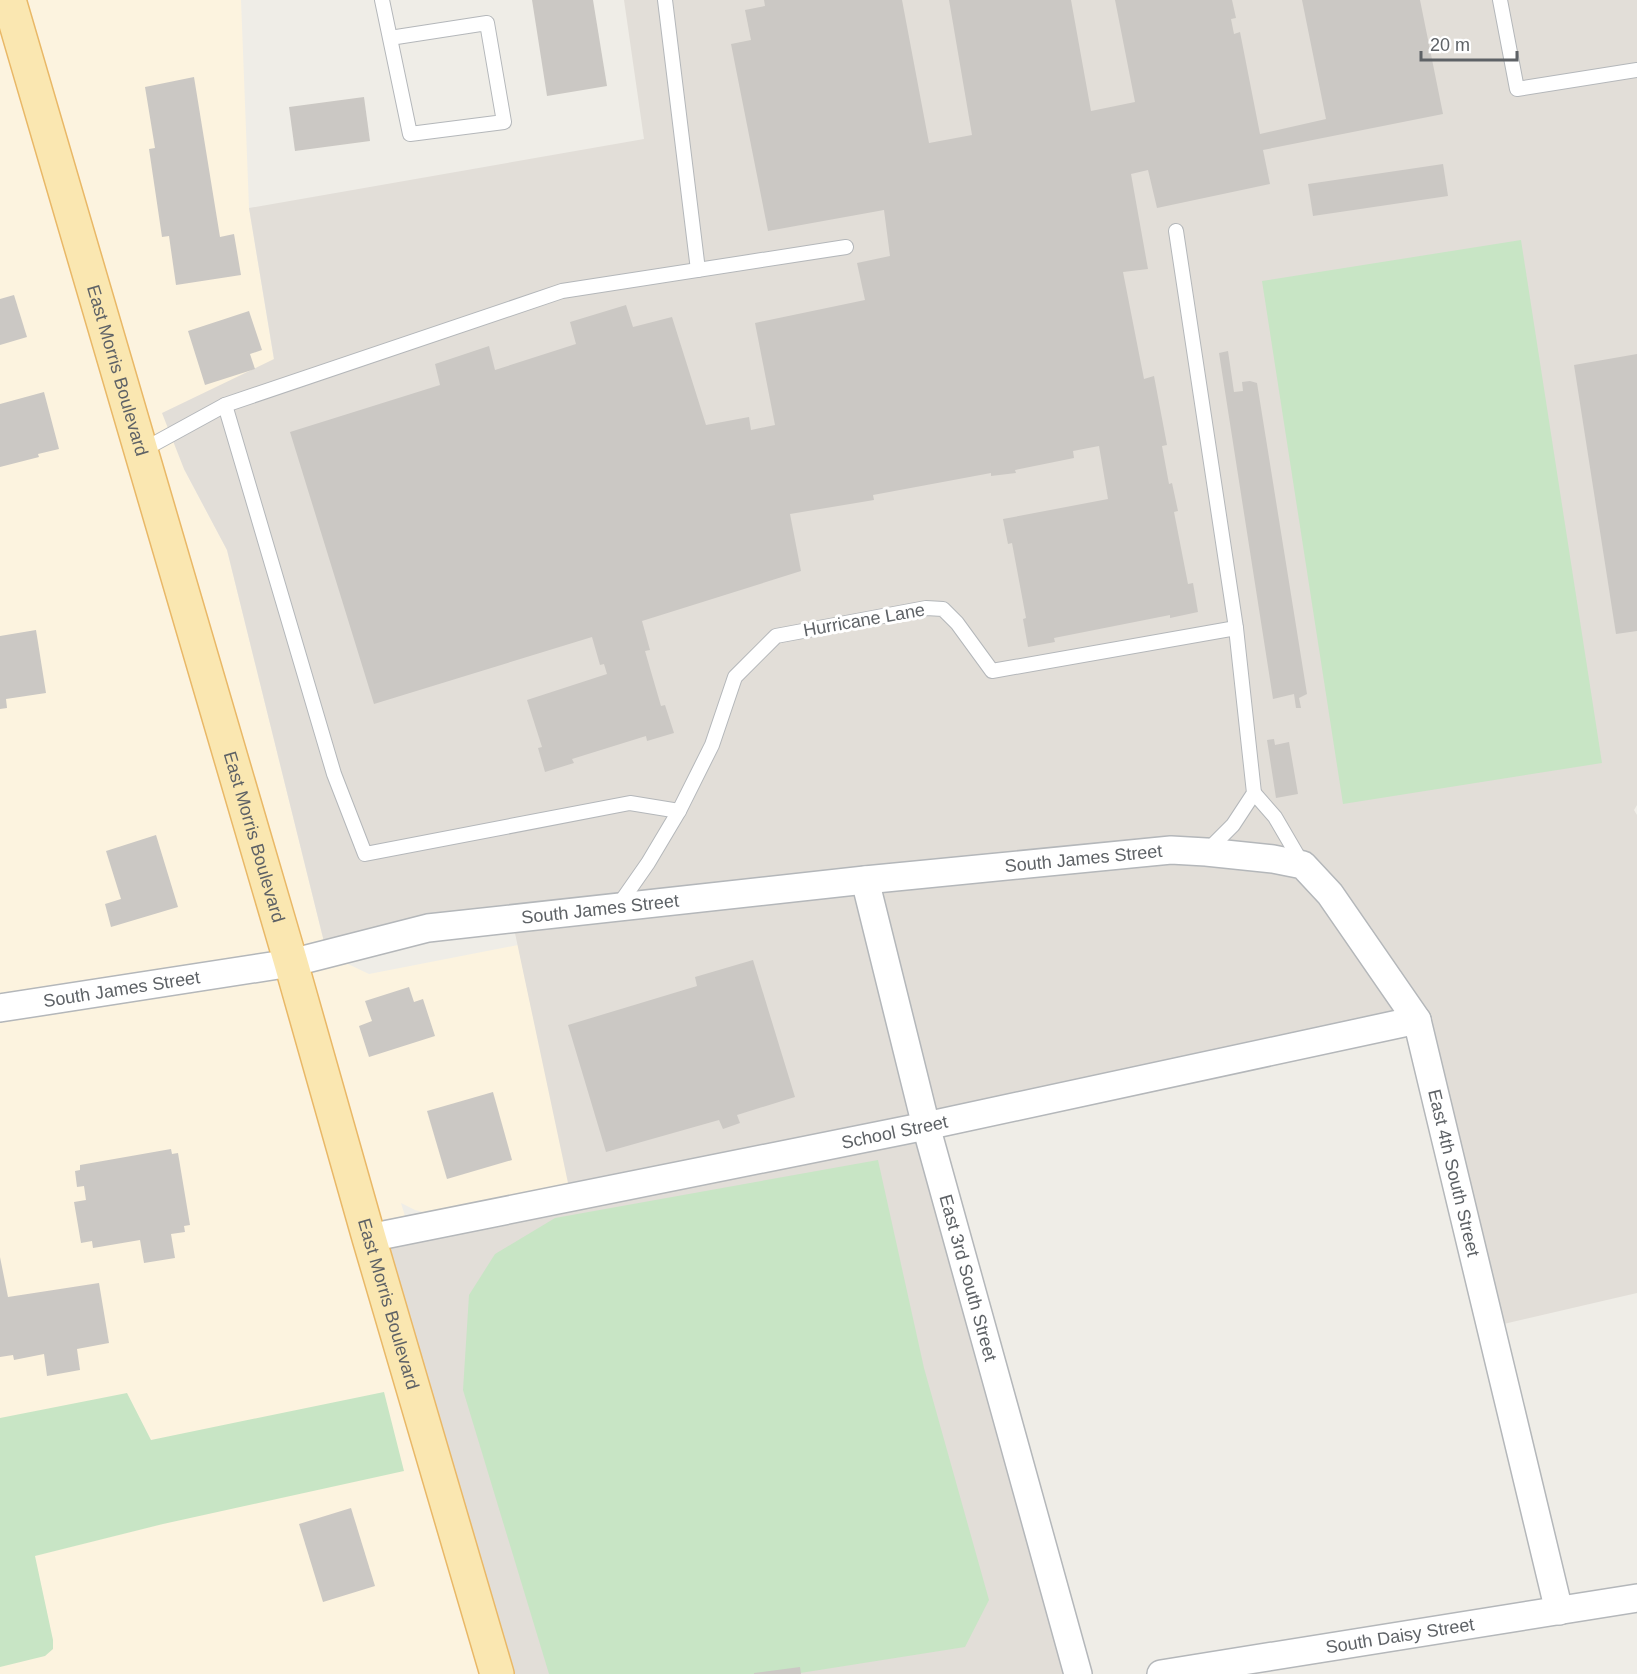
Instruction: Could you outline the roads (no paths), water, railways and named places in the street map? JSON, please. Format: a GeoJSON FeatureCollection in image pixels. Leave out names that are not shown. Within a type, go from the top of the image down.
{"type":"FeatureCollection","features":[{"type":"Feature","properties":{"kind":"main road","name":"East Morris Boulevard"},"geometry":{"type":"LineString","coordinates":[[9,0],[497,1674]]}},
{"type":"Feature","properties":{"kind":"street","name":"South James Street"},"geometry":{"type":"LineString","coordinates":[[0,1008],[291,963],[428,928],[864,880],[1171,850],[1206,852]]}},
{"type":"Feature","properties":{"kind":"street"},"geometry":{"type":"LineString","coordinates":[[1206,852],[1273,859],[1303,865]]}},
{"type":"Feature","properties":{"kind":"street","name":"East 4th South Street"},"geometry":{"type":"LineString","coordinates":[[1303,865],[1330,894],[1418,1020],[1560,1611]]}},
{"type":"Feature","properties":{"kind":"street","name":"East 3rd South Street"},"geometry":{"type":"LineString","coordinates":[[864,880],[926,1126],[1078,1674]]}},
{"type":"Feature","properties":{"kind":"street","name":"School Street"},"geometry":{"type":"LineString","coordinates":[[369,1238],[926,1126],[1418,1020]]}},
{"type":"Feature","properties":{"kind":"street","name":"South Daisy Street"},"geometry":{"type":"LineString","coordinates":[[1161,1674],[1637,1598]]}},
{"type":"Feature","properties":{"kind":"lane"},"geometry":{"type":"LineString","coordinates":[[382,0],[410,134],[504,122],[487,23],[390,38]]}},
{"type":"Feature","properties":{"kind":"lane"},"geometry":{"type":"LineString","coordinates":[[664,0],[698,270]]}},
{"type":"Feature","properties":{"kind":"lane"},"geometry":{"type":"LineString","coordinates":[[1500,0],[1517,89],[1637,70]]}},
{"type":"Feature","properties":{"kind":"lane"},"geometry":{"type":"LineString","coordinates":[[1176,231],[1236,628],[1254,793],[1275,817],[1303,865]]}},
{"type":"Feature","properties":{"kind":"lane"},"geometry":{"type":"LineString","coordinates":[[141,451],[225,405],[562,291],[846,247]]}},
{"type":"Feature","properties":{"kind":"lane"},"geometry":{"type":"LineString","coordinates":[[225,405],[334,774],[365,854],[630,804],[679,811]]}},
{"type":"Feature","properties":{"kind":"lane","name":"Hurricane Lane"},"geometry":{"type":"LineString","coordinates":[[618,906],[648,863],[679,811],[712,744],[735,677],[776,636],[926,608],[943,609],[957,623],[992,670],[1236,628]]}},
{"type":"Feature","properties":{"kind":"lane"},"geometry":{"type":"LineString","coordinates":[[1206,852],[1233,825],[1254,793]]}}]}
